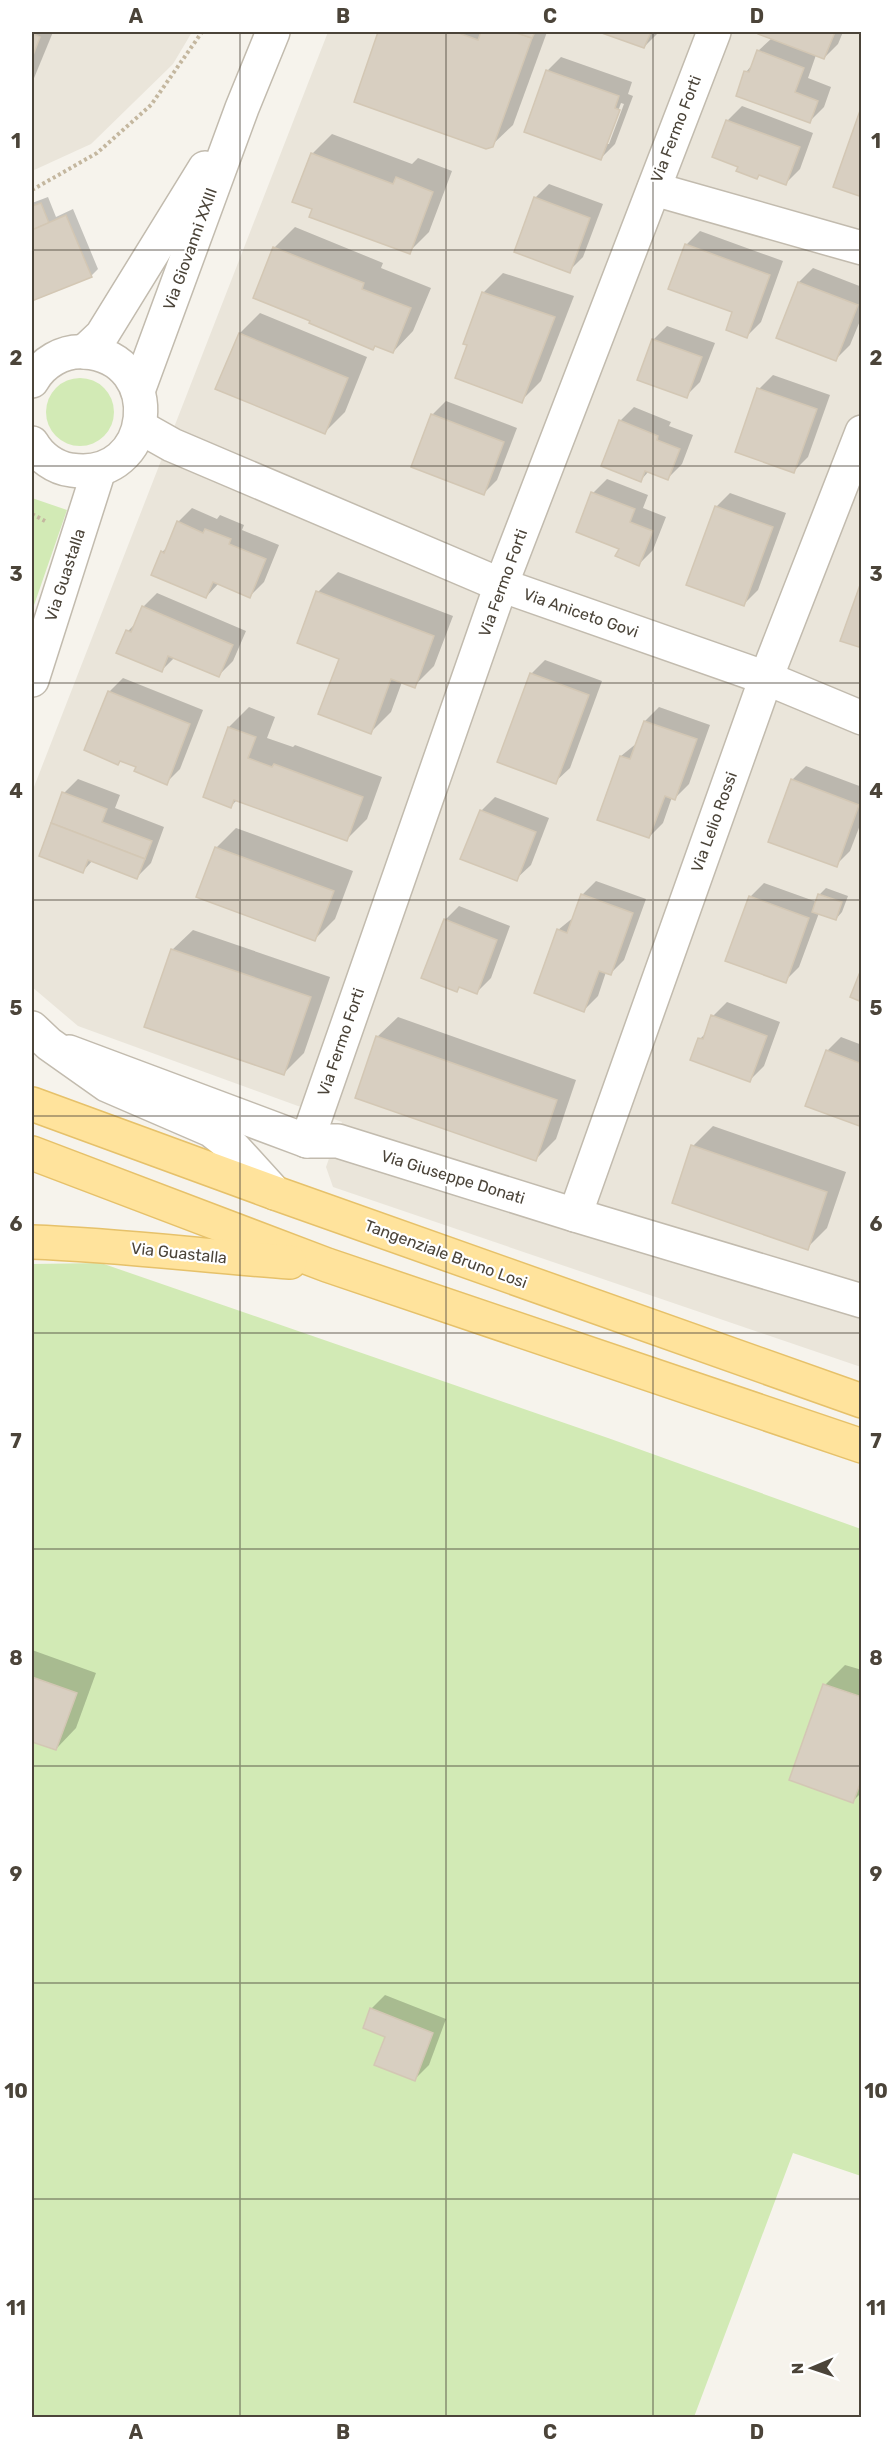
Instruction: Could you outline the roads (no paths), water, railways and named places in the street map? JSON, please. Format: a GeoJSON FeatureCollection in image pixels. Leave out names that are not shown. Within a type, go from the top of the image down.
{"type":"FeatureCollection","features":[{"type":"Feature","properties":{"kind":"main road","name":"Tangenziale Bruno Losi"},"geometry":{"type":"LineString","coordinates":[[32,1104],[275,1193],[861,1401]]}},
{"type":"Feature","properties":{"kind":"main road"},"geometry":{"type":"LineString","coordinates":[[32,1153],[327,1265],[861,1446]]}},
{"type":"Feature","properties":{"kind":"main road","name":"Via Guastalla"},"geometry":{"type":"LineString","coordinates":[[32,1242],[105,1245],[327,1265]]}},
{"type":"Feature","properties":{"kind":"street","name":"Via Giovanni XXIII"},"geometry":{"type":"LineString","coordinates":[[138,391],[242,108],[273,32]]}},
{"type":"Feature","properties":{"kind":"street","name":"Via Fermo Forti"},"geometry":{"type":"LineString","coordinates":[[307,1141],[501,585],[714,32]]}},
{"type":"Feature","properties":{"kind":"street","name":"Via Giovanni XXIII"},"geometry":{"type":"LineString","coordinates":[[84,352],[102,335],[242,108]]}},
{"type":"Feature","properties":{"kind":"street"},"geometry":{"type":"LineString","coordinates":[[654,189],[861,248]]}},
{"type":"Feature","properties":{"kind":"street"},"geometry":{"type":"LineString","coordinates":[[32,381],[36,373],[50,361],[66,354],[84,352],[102,355],[117,363],[130,375],[138,391],[142,409],[140,427],[135,441],[114,463],[99,470],[82,472],[65,469],[50,462],[37,451],[32,443]]}},
{"type":"Feature","properties":{"kind":"street","name":"Via Aniceto Govi"},"geometry":{"type":"LineString","coordinates":[[140,427],[172,445],[501,585],[765,678],[861,718]]}},
{"type":"Feature","properties":{"kind":"street","name":"Via Lelio Rossi"},"geometry":{"type":"LineString","coordinates":[[575,1215],[765,678],[861,432]]}},
{"type":"Feature","properties":{"kind":"street","name":"Via Guastalla"},"geometry":{"type":"LineString","coordinates":[[32,680],[99,470]]}},
{"type":"Feature","properties":{"kind":"street"},"geometry":{"type":"LineString","coordinates":[[40,1036],[107,1085],[211,1130],[234,1148],[275,1193]]}},
{"type":"Feature","properties":{"kind":"street","name":"Via Giuseppe Donati"},"geometry":{"type":"LineString","coordinates":[[40,1036],[307,1141],[338,1140],[575,1215],[861,1301]]}}]}
